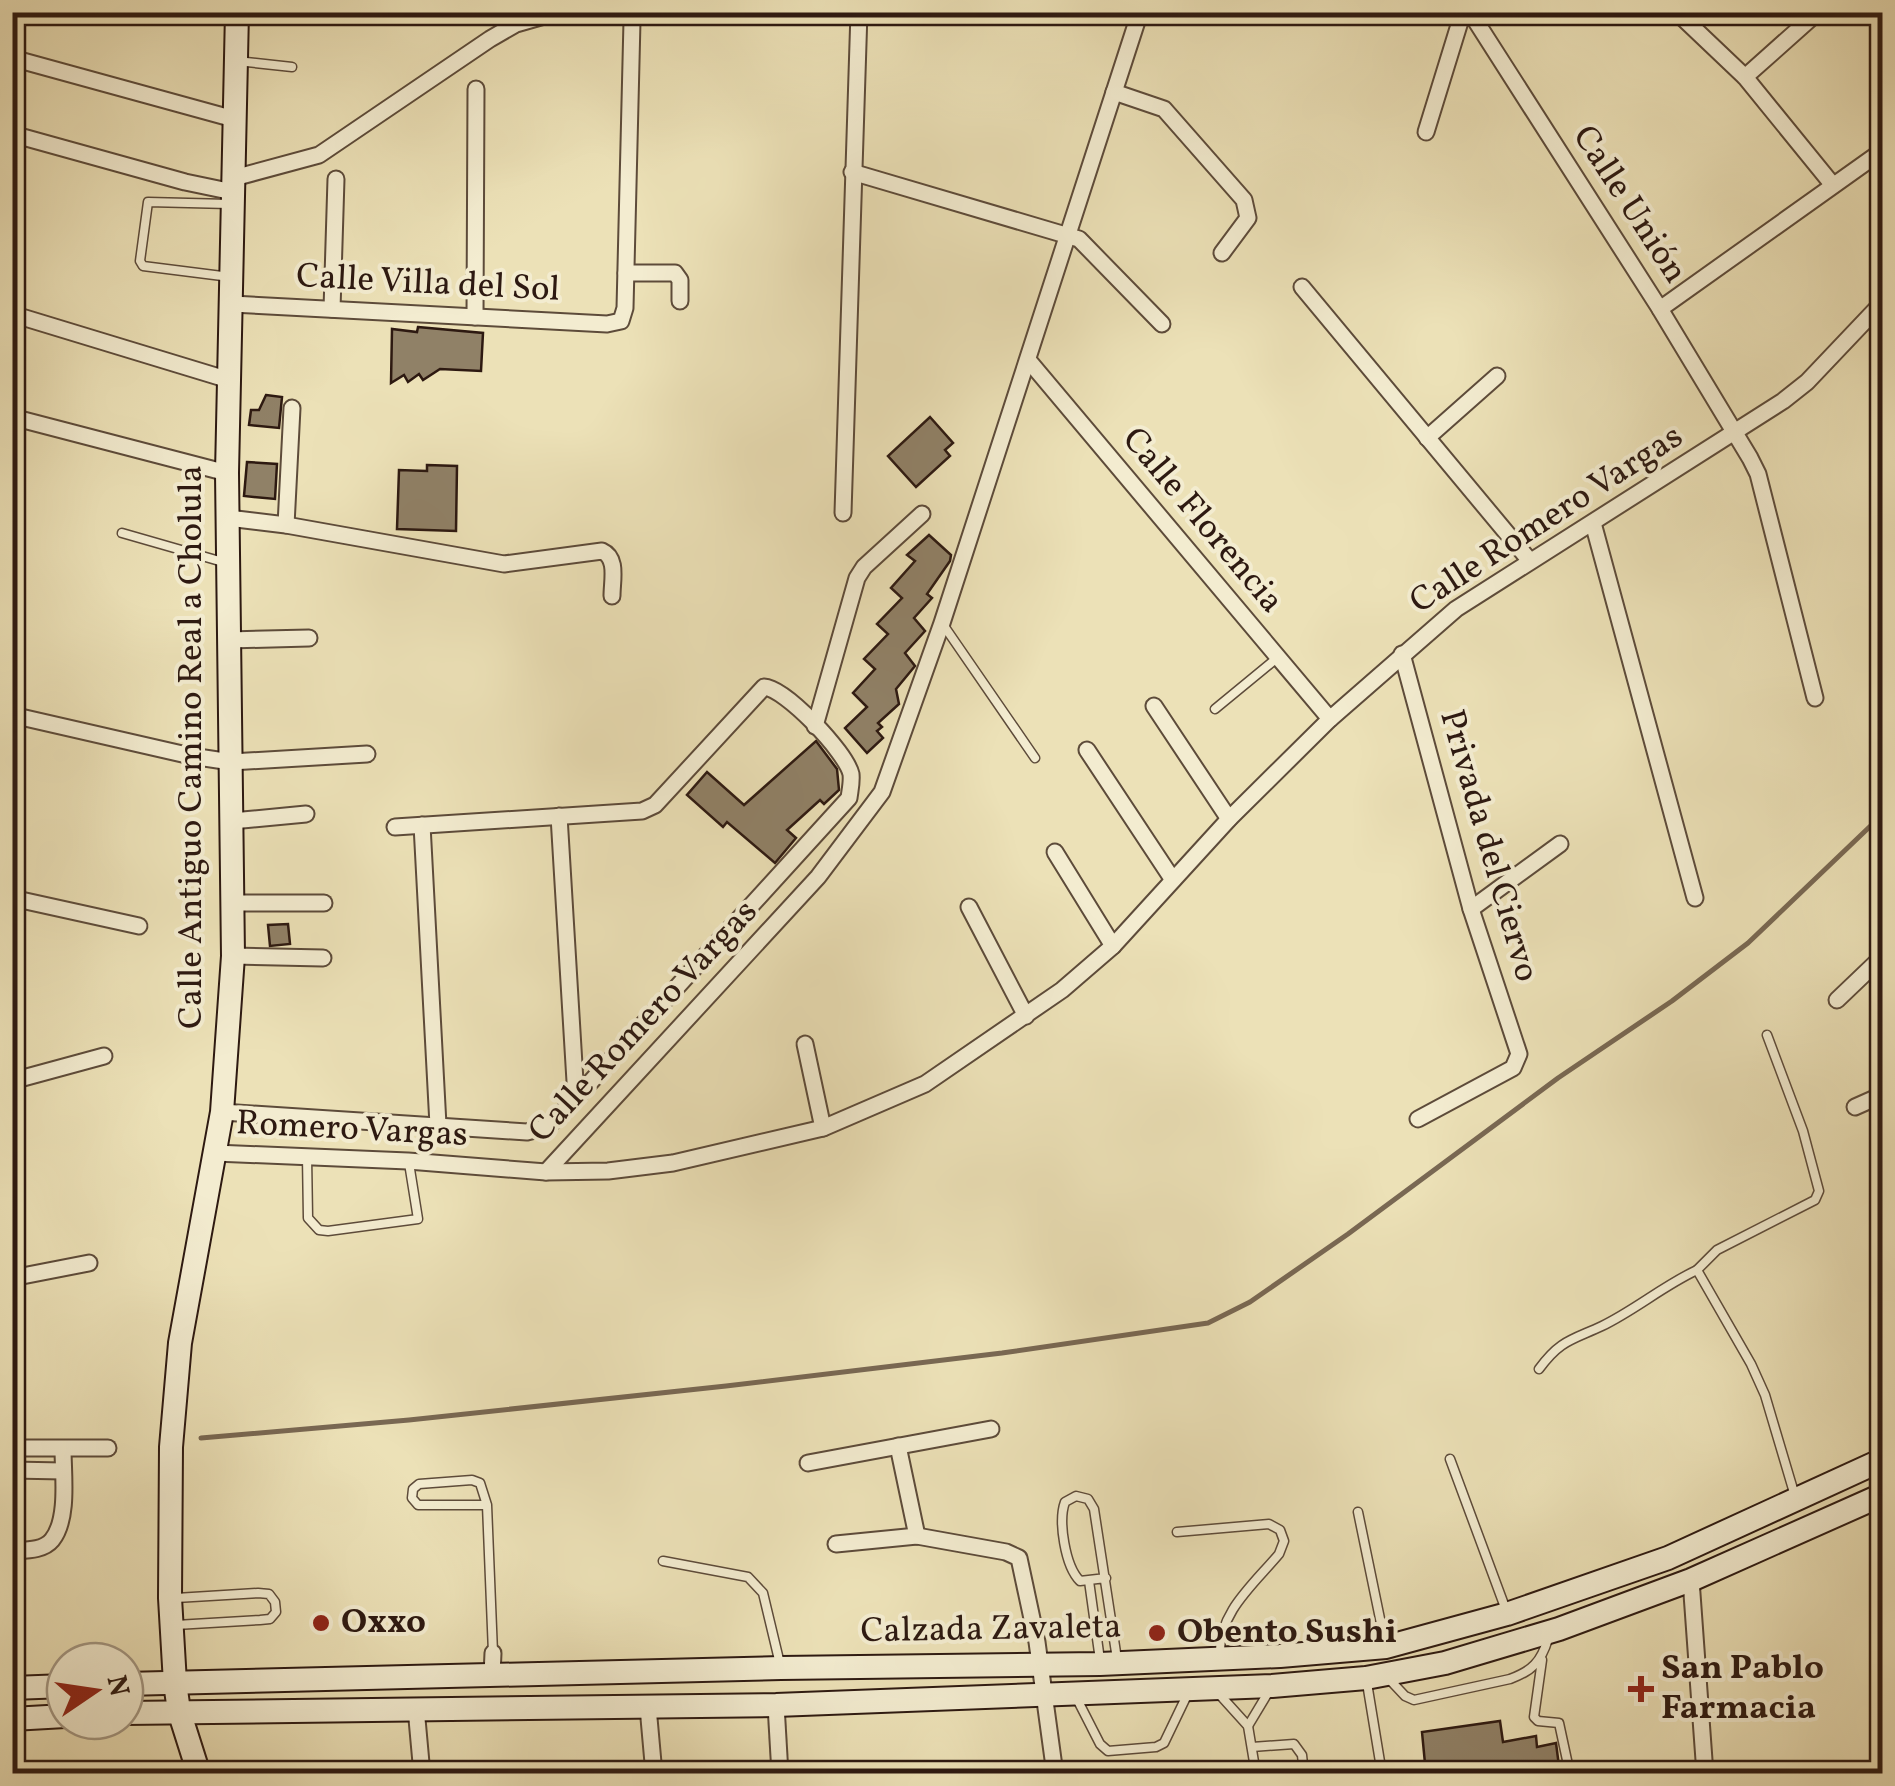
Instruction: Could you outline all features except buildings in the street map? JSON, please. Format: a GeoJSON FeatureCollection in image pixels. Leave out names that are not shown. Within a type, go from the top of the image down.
{"type":"FeatureCollection","features":[{"type":"Feature","properties":{"kind":"main road","name":"Calle Antiguo Camino Real a Cholula"},"geometry":{"type":"LineString","coordinates":[[199,1774],[179,1711],[175,1683],[170,1598],[171,1447],[180,1343],[222,1112],[233,956],[228,473],[237,12]]}},
{"type":"Feature","properties":{"kind":"main road","name":"Calzada Zavaleta"},"geometry":{"type":"LineString","coordinates":[[145,1684],[493,1664],[1040,1666],[1220,1660],[1386,1647],[1507,1614],[1668,1558],[1882,1460]]}},
{"type":"Feature","properties":{"kind":"main road","name":"Calzada Zavaleta"},"geometry":{"type":"LineString","coordinates":[[145,1712],[776,1706],[1214,1689],[1376,1677],[1446,1662],[1550,1632],[1691,1580],[1882,1495]]}},
{"type":"Feature","properties":{"kind":"main road"},"geometry":{"type":"LineString","coordinates":[[12,1688],[45,1687]]}},
{"type":"Feature","properties":{"kind":"main road"},"geometry":{"type":"LineString","coordinates":[[12,1718],[45,1717]]}},
{"type":"Feature","properties":{"kind":"street"},"geometry":{"type":"LineString","coordinates":[[12,134],[185,182],[234,191],[319,155],[516,24],[558,12]]}},
{"type":"Feature","properties":{"kind":"street"},"geometry":{"type":"LineString","coordinates":[[843,513],[859,12]]}},
{"type":"Feature","properties":{"kind":"street","name":"Calle Romero Vargas"},"geometry":{"type":"LineString","coordinates":[[546,1172],[818,877],[877,801],[942,624],[1140,12]]}},
{"type":"Feature","properties":{"kind":"street"},"geometry":{"type":"LineString","coordinates":[[1426,132],[1467,12]]}},
{"type":"Feature","properties":{"kind":"street","name":"Calle Unión"},"geometry":{"type":"LineString","coordinates":[[1467,12],[1660,309],[1758,474],[1816,698]]}},
{"type":"Feature","properties":{"kind":"street"},"geometry":{"type":"LineString","coordinates":[[1746,77],[1818,12]]}},
{"type":"Feature","properties":{"kind":"street"},"geometry":{"type":"LineString","coordinates":[[1684,19],[1746,77],[1832,184]]}},
{"type":"Feature","properties":{"kind":"street"},"geometry":{"type":"LineString","coordinates":[[632,21],[626,273],[675,273],[680,280],[680,301]]}},
{"type":"Feature","properties":{"kind":"street"},"geometry":{"type":"LineString","coordinates":[[12,58],[234,119]]}},
{"type":"Feature","properties":{"kind":"street"},"geometry":{"type":"LineString","coordinates":[[475,317],[476,89]]}},
{"type":"Feature","properties":{"kind":"street"},"geometry":{"type":"LineString","coordinates":[[1114,92],[1164,109],[1244,200],[1248,218],[1222,252]]}},
{"type":"Feature","properties":{"kind":"street"},"geometry":{"type":"LineString","coordinates":[[1660,309],[1882,151]]}},
{"type":"Feature","properties":{"kind":"street"},"geometry":{"type":"LineString","coordinates":[[852,172],[1068,236],[1091,248],[1162,324]]}},
{"type":"Feature","properties":{"kind":"street"},"geometry":{"type":"LineString","coordinates":[[332,310],[336,179]]}},
{"type":"Feature","properties":{"kind":"street","name":"Calle Villa del Sol"},"geometry":{"type":"LineString","coordinates":[[232,304],[607,324],[621,320],[626,273]]}},
{"type":"Feature","properties":{"kind":"street"},"geometry":{"type":"LineString","coordinates":[[1302,287],[1530,561]]}},
{"type":"Feature","properties":{"kind":"street","name":"Calle Romero Vargas"},"geometry":{"type":"LineString","coordinates":[[546,1172],[672,1164],[823,1128],[924,1084],[1062,990],[1113,946],[1229,820],[1330,719],[1456,609],[1734,433],[1807,382],[1882,303]]}},
{"type":"Feature","properties":{"kind":"street"},"geometry":{"type":"LineString","coordinates":[[12,314],[230,380]]}},
{"type":"Feature","properties":{"kind":"street","name":"Calle Florencia"},"geometry":{"type":"LineString","coordinates":[[1029,361],[1330,719]]}},
{"type":"Feature","properties":{"kind":"street"},"geometry":{"type":"LineString","coordinates":[[1427,438],[1497,376]]}},
{"type":"Feature","properties":{"kind":"street"},"geometry":{"type":"LineString","coordinates":[[286,525],[292,408]]}},
{"type":"Feature","properties":{"kind":"street"},"geometry":{"type":"LineString","coordinates":[[12,417],[228,473]]}},
{"type":"Feature","properties":{"kind":"street"},"geometry":{"type":"LineString","coordinates":[[816,726],[857,578],[922,514]]}},
{"type":"Feature","properties":{"kind":"street"},"geometry":{"type":"LineString","coordinates":[[228,518],[504,564],[602,551],[612,561],[612,596]]}},
{"type":"Feature","properties":{"kind":"street"},"geometry":{"type":"LineString","coordinates":[[1593,523],[1695,898]]}},
{"type":"Feature","properties":{"kind":"street"},"geometry":{"type":"LineString","coordinates":[[229,640],[309,638]]}},
{"type":"Feature","properties":{"kind":"street","name":"Privada del Ciervo"},"geometry":{"type":"LineString","coordinates":[[1402,654],[1471,908],[1519,1054],[1513,1068],[1418,1119]]}},
{"type":"Feature","properties":{"kind":"street"},"geometry":{"type":"LineString","coordinates":[[222,1112],[527,1132],[542,1128],[576,1098],[848,798],[850,774],[846,762],[816,726],[776,690],[764,688],[655,806],[642,811],[395,826]]}},
{"type":"Feature","properties":{"kind":"street"},"geometry":{"type":"LineString","coordinates":[[1154,706],[1229,820]]}},
{"type":"Feature","properties":{"kind":"street"},"geometry":{"type":"LineString","coordinates":[[12,715],[230,762],[366,754]]}},
{"type":"Feature","properties":{"kind":"street"},"geometry":{"type":"LineString","coordinates":[[1088,750],[1173,880]]}},
{"type":"Feature","properties":{"kind":"street"},"geometry":{"type":"LineString","coordinates":[[232,821],[306,814]]}},
{"type":"Feature","properties":{"kind":"street"},"geometry":{"type":"LineString","coordinates":[[559,816],[576,1098]]}},
{"type":"Feature","properties":{"kind":"street"},"geometry":{"type":"LineString","coordinates":[[422,824],[438,1125]]}},
{"type":"Feature","properties":{"kind":"street"},"geometry":{"type":"LineString","coordinates":[[1471,908],[1560,844]]}},
{"type":"Feature","properties":{"kind":"street"},"geometry":{"type":"LineString","coordinates":[[1055,852],[1113,946]]}},
{"type":"Feature","properties":{"kind":"street"},"geometry":{"type":"LineString","coordinates":[[12,898],[140,926]]}},
{"type":"Feature","properties":{"kind":"street"},"geometry":{"type":"LineString","coordinates":[[233,903],[324,903]]}},
{"type":"Feature","properties":{"kind":"street"},"geometry":{"type":"LineString","coordinates":[[969,907],[1026,1016]]}},
{"type":"Feature","properties":{"kind":"street"},"geometry":{"type":"LineString","coordinates":[[233,956],[323,958]]}},
{"type":"Feature","properties":{"kind":"street"},"geometry":{"type":"LineString","coordinates":[[1837,1000],[1882,957]]}},
{"type":"Feature","properties":{"kind":"street"},"geometry":{"type":"LineString","coordinates":[[805,1044],[823,1128]]}},
{"type":"Feature","properties":{"kind":"street"},"geometry":{"type":"LineString","coordinates":[[12,1081],[104,1056]]}},
{"type":"Feature","properties":{"kind":"street"},"geometry":{"type":"LineString","coordinates":[[1856,1107],[1882,1094]]}},
{"type":"Feature","properties":{"kind":"street","name":"Romero Vargas"},"geometry":{"type":"LineString","coordinates":[[215,1153],[408,1161],[546,1172]]}},
{"type":"Feature","properties":{"kind":"street"},"geometry":{"type":"LineString","coordinates":[[12,1278],[88,1262]]}},
{"type":"Feature","properties":{"kind":"street"},"geometry":{"type":"LineString","coordinates":[[808,1463],[991,1429]]}},
{"type":"Feature","properties":{"kind":"street"},"geometry":{"type":"LineString","coordinates":[[898,1446],[917,1536]]}},
{"type":"Feature","properties":{"kind":"street"},"geometry":{"type":"LineString","coordinates":[[12,1448],[108,1448]]}},
{"type":"Feature","properties":{"kind":"street"},"geometry":{"type":"LineString","coordinates":[[12,1551],[40,1548],[52,1540],[59,1525],[63,1449]]}},
{"type":"Feature","properties":{"kind":"street"},"geometry":{"type":"LineString","coordinates":[[12,1470],[63,1472]]}},
{"type":"Feature","properties":{"kind":"street"},"geometry":{"type":"LineString","coordinates":[[836,1544],[917,1536],[1006,1552],[1019,1558],[1040,1666],[1054,1774]]}},
{"type":"Feature","properties":{"kind":"street"},"geometry":{"type":"LineString","coordinates":[[1691,1580],[1705,1774]]}},
{"type":"Feature","properties":{"kind":"street"},"geometry":{"type":"LineString","coordinates":[[776,1706],[780,1774]]}},
{"type":"Feature","properties":{"kind":"street"},"geometry":{"type":"LineString","coordinates":[[648,1707],[654,1774]]}},
{"type":"Feature","properties":{"kind":"street"},"geometry":{"type":"LineString","coordinates":[[416,1708],[422,1774]]}},
{"type":"Feature","properties":{"kind":"lane"},"geometry":{"type":"LineString","coordinates":[[236,61],[292,67]]}},
{"type":"Feature","properties":{"kind":"lane"},"geometry":{"type":"LineString","coordinates":[[233,278],[143,266],[140,261],[148,202],[234,191]]}},
{"type":"Feature","properties":{"kind":"lane"},"geometry":{"type":"LineString","coordinates":[[122,533],[228,563]]}},
{"type":"Feature","properties":{"kind":"lane"},"geometry":{"type":"LineString","coordinates":[[942,624],[1034,758]]}},
{"type":"Feature","properties":{"kind":"lane"},"geometry":{"type":"LineString","coordinates":[[1215,709],[1278,658]]}},
{"type":"Feature","properties":{"kind":"lane"},"geometry":{"type":"LineString","coordinates":[[1539,1369],[1554,1348],[1602,1326],[1665,1285],[1697,1270],[1717,1250],[1815,1200],[1819,1191],[1803,1131],[1767,1035]]}},
{"type":"Feature","properties":{"kind":"lane"},"geometry":{"type":"LineString","coordinates":[[306,1156],[308,1218],[319,1230],[328,1231],[418,1219],[408,1161]]}},
{"type":"Feature","properties":{"kind":"lane"},"geometry":{"type":"LineString","coordinates":[[1697,1270],[1765,1395],[1796,1500]]}},
{"type":"Feature","properties":{"kind":"lane"},"geometry":{"type":"LineString","coordinates":[[1450,1458],[1507,1614]]}},
{"type":"Feature","properties":{"kind":"lane"},"geometry":{"type":"LineString","coordinates":[[487,1505],[418,1504],[412,1498],[412,1490],[420,1484],[472,1480],[484,1492],[487,1505],[493,1664]]}},
{"type":"Feature","properties":{"kind":"lane"},"geometry":{"type":"LineString","coordinates":[[1106,1578],[1080,1581],[1072,1569],[1061,1513],[1065,1502],[1076,1496],[1088,1499],[1094,1509],[1106,1578],[1109,1664]]}},
{"type":"Feature","properties":{"kind":"lane"},"geometry":{"type":"LineString","coordinates":[[1358,1512],[1386,1647]]}},
{"type":"Feature","properties":{"kind":"lane"},"geometry":{"type":"LineString","coordinates":[[1177,1532],[1268,1524],[1280,1530],[1284,1541],[1225,1620],[1219,1634],[1220,1660]]}},
{"type":"Feature","properties":{"kind":"lane"},"geometry":{"type":"LineString","coordinates":[[662,1561],[748,1577],[758,1584],[781,1668]]}},
{"type":"Feature","properties":{"kind":"lane"},"geometry":{"type":"LineString","coordinates":[[1090,1580],[1109,1664]]}},
{"type":"Feature","properties":{"kind":"lane"},"geometry":{"type":"LineString","coordinates":[[170,1598],[258,1592],[269,1594],[276,1612],[270,1618],[172,1625]]}},
{"type":"Feature","properties":{"kind":"lane"},"geometry":{"type":"LineString","coordinates":[[1550,1632],[1534,1717],[1559,1723],[1570,1774]]}},
{"type":"Feature","properties":{"kind":"lane"},"geometry":{"type":"LineString","coordinates":[[1376,1677],[1405,1696],[1426,1699],[1510,1679],[1542,1660]]}},
{"type":"Feature","properties":{"kind":"lane"},"geometry":{"type":"LineString","coordinates":[[1376,1677],[1382,1774]]}},
{"type":"Feature","properties":{"kind":"lane"},"geometry":{"type":"LineString","coordinates":[[1248,1726],[1272,1686]]}},
{"type":"Feature","properties":{"kind":"lane"},"geometry":{"type":"LineString","coordinates":[[1214,1689],[1248,1726],[1256,1774]]}},
{"type":"Feature","properties":{"kind":"lane"},"geometry":{"type":"LineString","coordinates":[[1075,1695],[1100,1744],[1114,1752],[1164,1743],[1189,1690]]}},
{"type":"Feature","properties":{"kind":"lane"},"geometry":{"type":"LineString","coordinates":[[1252,1747],[1294,1744],[1302,1755],[1304,1774]]}},
{"type":"Feature","properties":{"kind":"waterway"},"geometry":{"type":"LineString","coordinates":[[201,1438],[726,1386],[1002,1353],[1208,1323],[1250,1302],[1348,1234],[1558,1078],[1672,1001],[1748,943],[1882,815]]}},
{"type":"Feature","properties":{"kind":"place","name":"Oxxo"},"geometry":{"type":"Point","coordinates":[321,1623]}},
{"type":"Feature","properties":{"kind":"place","name":"Obento Sushi"},"geometry":{"type":"Point","coordinates":[1157,1633]}},
{"type":"Feature","properties":{"kind":"place","name":"San Pablo Farmacia"},"geometry":{"type":"Point","coordinates":[1641,1689]}}]}
